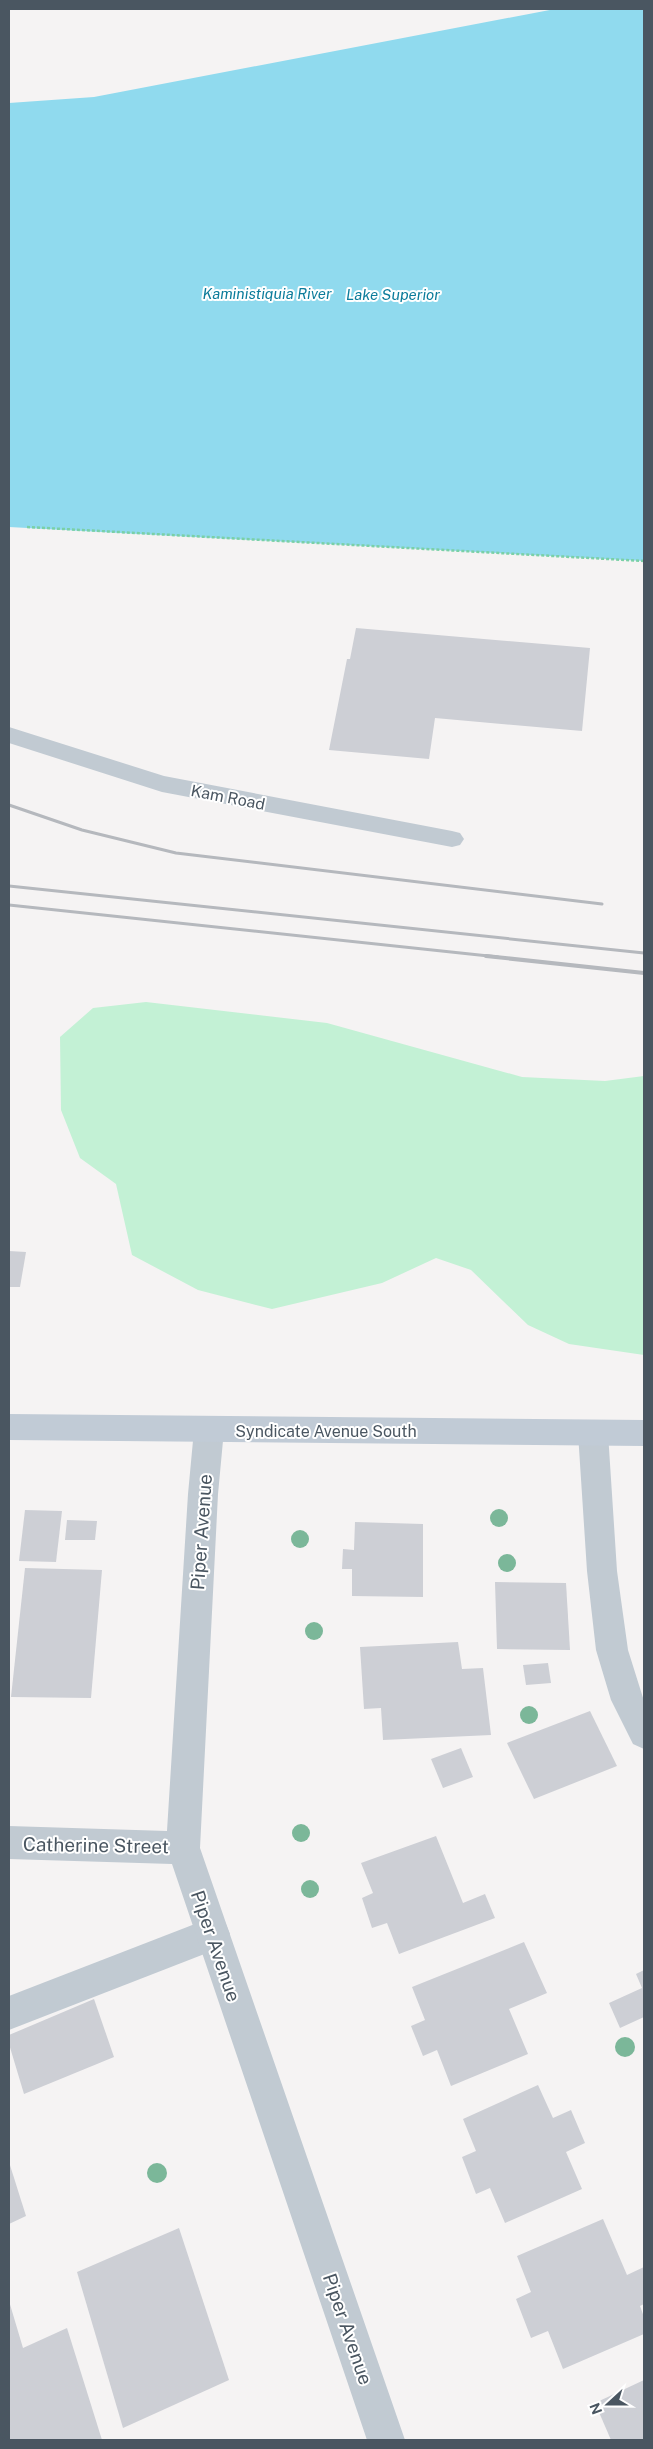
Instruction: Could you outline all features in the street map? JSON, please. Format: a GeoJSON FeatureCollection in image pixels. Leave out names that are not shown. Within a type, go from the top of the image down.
{"type":"FeatureCollection","features":[{"type":"Feature","properties":{"kind":"street","name":"Kam Road"},"geometry":{"type":"LineString","coordinates":[[9,735],[162,784],[452,839]]}},
{"type":"Feature","properties":{"kind":"street","name":"Syndicate Avenue South"},"geometry":{"type":"LineString","coordinates":[[9,1427],[644,1433]]}},
{"type":"Feature","properties":{"kind":"street","name":"Piper Avenue"},"geometry":{"type":"LineString","coordinates":[[209,1430],[203,1494],[182,1848],[386,2440]]}},
{"type":"Feature","properties":{"kind":"street"},"geometry":{"type":"LineString","coordinates":[[593,1433],[602,1571],[612,1650],[628,1700],[644,1733]]}},
{"type":"Feature","properties":{"kind":"street","name":"Catherine Street"},"geometry":{"type":"LineString","coordinates":[[9,1843],[182,1848]]}},
{"type":"Feature","properties":{"kind":"street"},"geometry":{"type":"LineString","coordinates":[[9,2013],[213,1934]]}},
{"type":"Feature","properties":{"kind":"path"},"geometry":{"type":"LineString","coordinates":[[27,527],[644,561]]}},
{"type":"Feature","properties":{"kind":"green space"},"geometry":{"type":"Polygon","coordinates":[[[146,1002],[327,1023],[522,1077],[605,1081],[644,1076],[644,1355],[569,1344],[528,1325],[471,1270],[436,1258],[382,1283],[272,1309],[198,1290],[132,1255],[116,1184],[80,1158],[61,1110],[60,1037],[93,1008],[146,1002]]]}},
{"type":"Feature","properties":{"kind":"water","name":"Lake Superior"},"geometry":{"type":"Polygon","coordinates":[[[555,9],[644,9],[644,561],[9,527],[9,103],[94,97],[555,9]]]}},
{"type":"Feature","properties":{"kind":"building"},"geometry":{"type":"Polygon","coordinates":[[[356,628],[590,648],[582,731],[435,718],[429,759],[329,750],[347,659],[350,659],[356,628]]]}},
{"type":"Feature","properties":{"kind":"building"},"geometry":{"type":"Polygon","coordinates":[[[9,1251],[26,1252],[20,1287],[9,1287],[9,1251]]]}},
{"type":"Feature","properties":{"kind":"building"},"geometry":{"type":"Polygon","coordinates":[[[25,1510],[62,1511],[56,1562],[19,1561],[25,1510]]]}},
{"type":"Feature","properties":{"kind":"building"},"geometry":{"type":"Polygon","coordinates":[[[67,1520],[97,1521],[95,1540],[65,1540],[67,1520]]]}},
{"type":"Feature","properties":{"kind":"building"},"geometry":{"type":"Polygon","coordinates":[[[355,1522],[423,1524],[423,1597],[352,1596],[352,1569],[342,1569],[343,1549],[354,1550],[355,1522]]]}},
{"type":"Feature","properties":{"kind":"building"},"geometry":{"type":"Polygon","coordinates":[[[25,1568],[102,1570],[91,1698],[11,1697],[25,1568]]]}},
{"type":"Feature","properties":{"kind":"building"},"geometry":{"type":"Polygon","coordinates":[[[495,1582],[566,1583],[570,1650],[497,1649],[495,1582]]]}},
{"type":"Feature","properties":{"kind":"building"},"geometry":{"type":"Polygon","coordinates":[[[458,1642],[462,1669],[483,1668],[491,1735],[383,1740],[381,1708],[364,1709],[360,1647],[458,1642]]]}},
{"type":"Feature","properties":{"kind":"building"},"geometry":{"type":"Polygon","coordinates":[[[548,1663],[551,1683],[526,1685],[523,1665],[548,1663]]]}},
{"type":"Feature","properties":{"kind":"building"},"geometry":{"type":"Polygon","coordinates":[[[590,1711],[617,1766],[534,1799],[507,1743],[590,1711]]]}},
{"type":"Feature","properties":{"kind":"building"},"geometry":{"type":"Polygon","coordinates":[[[461,1748],[473,1777],[443,1788],[431,1759],[461,1748]]]}},
{"type":"Feature","properties":{"kind":"building"},"geometry":{"type":"Polygon","coordinates":[[[436,1836],[463,1903],[485,1894],[495,1918],[399,1954],[387,1923],[372,1928],[362,1898],[373,1893],[361,1863],[436,1836]]]}},
{"type":"Feature","properties":{"kind":"building"},"geometry":{"type":"Polygon","coordinates":[[[524,1942],[547,1993],[509,2009],[528,2054],[451,2086],[437,2050],[423,2056],[411,2026],[425,2020],[412,1987],[524,1942]]]}},
{"type":"Feature","properties":{"kind":"building"},"geometry":{"type":"Polygon","coordinates":[[[644,1970],[644,2017],[620,2028],[609,2003],[642,1988],[636,1974],[644,1970]]]}},
{"type":"Feature","properties":{"kind":"building"},"geometry":{"type":"Polygon","coordinates":[[[94,1999],[114,2057],[24,2094],[9,2044],[9,2035],[94,1999]]]}},
{"type":"Feature","properties":{"kind":"building"},"geometry":{"type":"Polygon","coordinates":[[[538,2085],[553,2118],[571,2110],[585,2143],[566,2152],[582,2189],[505,2223],[490,2188],[476,2194],[462,2157],[476,2151],[463,2119],[538,2085]]]}},
{"type":"Feature","properties":{"kind":"building"},"geometry":{"type":"Polygon","coordinates":[[[9,2162],[26,2216],[9,2224],[9,2162]]]}},
{"type":"Feature","properties":{"kind":"building"},"geometry":{"type":"Polygon","coordinates":[[[603,2219],[627,2275],[644,2267],[644,2304],[640,2306],[644,2317],[644,2334],[563,2369],[548,2331],[531,2338],[516,2299],[531,2292],[517,2256],[603,2219]]]}},
{"type":"Feature","properties":{"kind":"building"},"geometry":{"type":"Polygon","coordinates":[[[179,2228],[229,2380],[123,2428],[77,2272],[179,2228]]]}},
{"type":"Feature","properties":{"kind":"building"},"geometry":{"type":"Polygon","coordinates":[[[9,2301],[23,2348],[67,2328],[102,2440],[9,2440],[9,2301]]]}},
{"type":"Feature","properties":{"kind":"building"},"geometry":{"type":"Polygon","coordinates":[[[644,2380],[644,2440],[611,2440],[595,2403],[644,2380]]]}},
{"type":"Feature","properties":{"kind":"railway"},"geometry":{"type":"LineString","coordinates":[[9,805],[82,830],[176,853],[602,904]]}},
{"type":"Feature","properties":{"kind":"railway"},"geometry":{"type":"LineString","coordinates":[[9,886],[644,953]]}},
{"type":"Feature","properties":{"kind":"railway"},"geometry":{"type":"LineString","coordinates":[[9,905],[498,957]]}},
{"type":"Feature","properties":{"kind":"railway"},"geometry":{"type":"LineString","coordinates":[[486,956],[644,973]]}},
{"type":"Feature","properties":{"kind":"water label","name":"Kaministiquia River"},"geometry":{"type":"Point","coordinates":[267,294]}}]}
